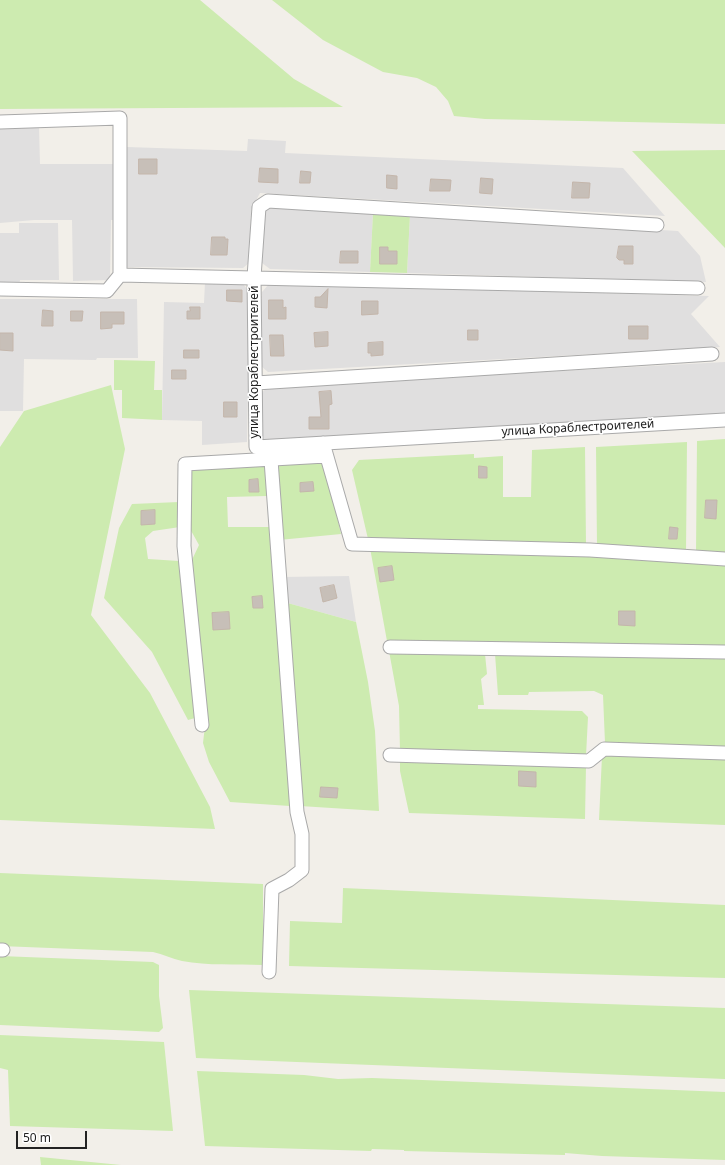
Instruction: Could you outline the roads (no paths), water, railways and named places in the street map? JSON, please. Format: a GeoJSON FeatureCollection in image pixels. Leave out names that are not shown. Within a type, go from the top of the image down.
{"type":"FeatureCollection","features":[{"type":"Feature","properties":{"kind":"street"},"geometry":{"type":"LineString","coordinates":[[0,122],[120,118],[120,275],[107,291],[0,289]]}},
{"type":"Feature","properties":{"kind":"street","name":"улица Кораблестроителей"},"geometry":{"type":"LineString","coordinates":[[657,225],[268,201],[259,207],[254,277],[256,447],[725,420]]}},
{"type":"Feature","properties":{"kind":"street"},"geometry":{"type":"LineString","coordinates":[[120,275],[698,288]]}},
{"type":"Feature","properties":{"kind":"street"},"geometry":{"type":"LineString","coordinates":[[256,383],[712,354]]}},
{"type":"Feature","properties":{"kind":"street"},"geometry":{"type":"LineString","coordinates":[[323,443],[352,544],[590,550],[725,559]]}},
{"type":"Feature","properties":{"kind":"street"},"geometry":{"type":"LineString","coordinates":[[202,725],[184,546],[185,464],[326,456]]}},
{"type":"Feature","properties":{"kind":"street"},"geometry":{"type":"LineString","coordinates":[[270,972],[272,889],[289,880],[302,870],[302,834],[297,812],[271,460]]}},
{"type":"Feature","properties":{"kind":"street"},"geometry":{"type":"LineString","coordinates":[[390,647],[725,652]]}},
{"type":"Feature","properties":{"kind":"street"},"geometry":{"type":"LineString","coordinates":[[390,755],[589,761],[604,749],[725,753]]}}]}
